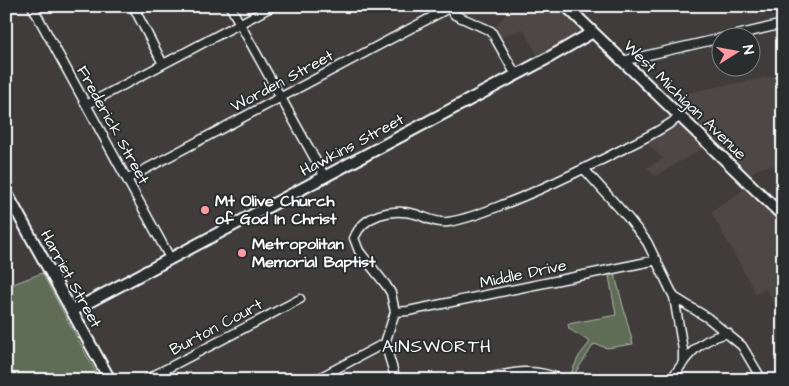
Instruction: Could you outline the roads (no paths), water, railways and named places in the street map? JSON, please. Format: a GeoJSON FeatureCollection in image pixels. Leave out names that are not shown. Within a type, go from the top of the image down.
{"type":"FeatureCollection","features":[{"type":"Feature","properties":{"kind":"street","name":"Frederick Street"},"geometry":{"type":"LineString","coordinates":[[32,6],[170,258]]}},
{"type":"Feature","properties":{"kind":"street"},"geometry":{"type":"LineString","coordinates":[[132,6],[163,64]]}},
{"type":"Feature","properties":{"kind":"street"},"geometry":{"type":"LineString","coordinates":[[230,6],[325,177]]}},
{"type":"Feature","properties":{"kind":"street"},"geometry":{"type":"LineString","coordinates":[[86,105],[273,6]]}},
{"type":"Feature","properties":{"kind":"street","name":"West Michigan Avenue"},"geometry":{"type":"LineString","coordinates":[[566,6],[783,216]]}},
{"type":"Feature","properties":{"kind":"street"},"geometry":{"type":"LineString","coordinates":[[448,7],[455,15],[491,31],[516,75]]}},
{"type":"Feature","properties":{"kind":"street","name":"Worden Street"},"geometry":{"type":"LineString","coordinates":[[127,179],[448,7]]}},
{"type":"Feature","properties":{"kind":"street"},"geometry":{"type":"LineString","coordinates":[[762,29],[783,24]]}},
{"type":"Feature","properties":{"kind":"street","name":"Hawkins Street"},"geometry":{"type":"LineString","coordinates":[[72,311],[516,75],[593,32]]}},
{"type":"Feature","properties":{"kind":"street"},"geometry":{"type":"LineString","coordinates":[[622,61],[712,40]]}},
{"type":"Feature","properties":{"kind":"street"},"geometry":{"type":"LineString","coordinates":[[396,380],[385,342],[395,312],[391,293],[359,251],[354,238],[362,224],[371,217],[402,212],[445,223],[468,218],[520,198],[584,169],[679,117]]}},
{"type":"Feature","properties":{"kind":"street"},"geometry":{"type":"LineString","coordinates":[[584,169],[629,219],[647,242],[657,260],[674,297],[682,343],[683,363]]}},
{"type":"Feature","properties":{"kind":"street","name":"Harriet Street"},"geometry":{"type":"LineString","coordinates":[[6,192],[110,380]]}},
{"type":"Feature","properties":{"kind":"street","name":"Middle Drive"},"geometry":{"type":"LineString","coordinates":[[395,312],[408,312],[657,260]]}},
{"type":"Feature","properties":{"kind":"street"},"geometry":{"type":"LineString","coordinates":[[674,297],[728,333],[742,346],[762,380]]}},
{"type":"Feature","properties":{"kind":"street","name":"Burton Court"},"geometry":{"type":"LineString","coordinates":[[145,380],[300,299]]}},
{"type":"Feature","properties":{"kind":"street"},"geometry":{"type":"LineString","coordinates":[[670,380],[698,345],[708,339],[728,333]]}},
{"type":"Feature","properties":{"kind":"street"},"geometry":{"type":"LineString","coordinates":[[315,380],[385,342]]}},
{"type":"Feature","properties":{"kind":"street"},"geometry":{"type":"LineString","coordinates":[[479,380],[533,371],[548,373],[563,380]]}},
{"type":"Feature","properties":{"kind":"place","name":"Mt Olive Church of God In Christ"},"geometry":{"type":"Point","coordinates":[205,210]}},
{"type":"Feature","properties":{"kind":"place","name":"Metropolitan Memorial Baptist"},"geometry":{"type":"Point","coordinates":[242,253]}},
{"type":"Feature","properties":{"kind":"district","name":"AINSWORTH"},"geometry":{"type":"Point","coordinates":[437,346]}}]}
